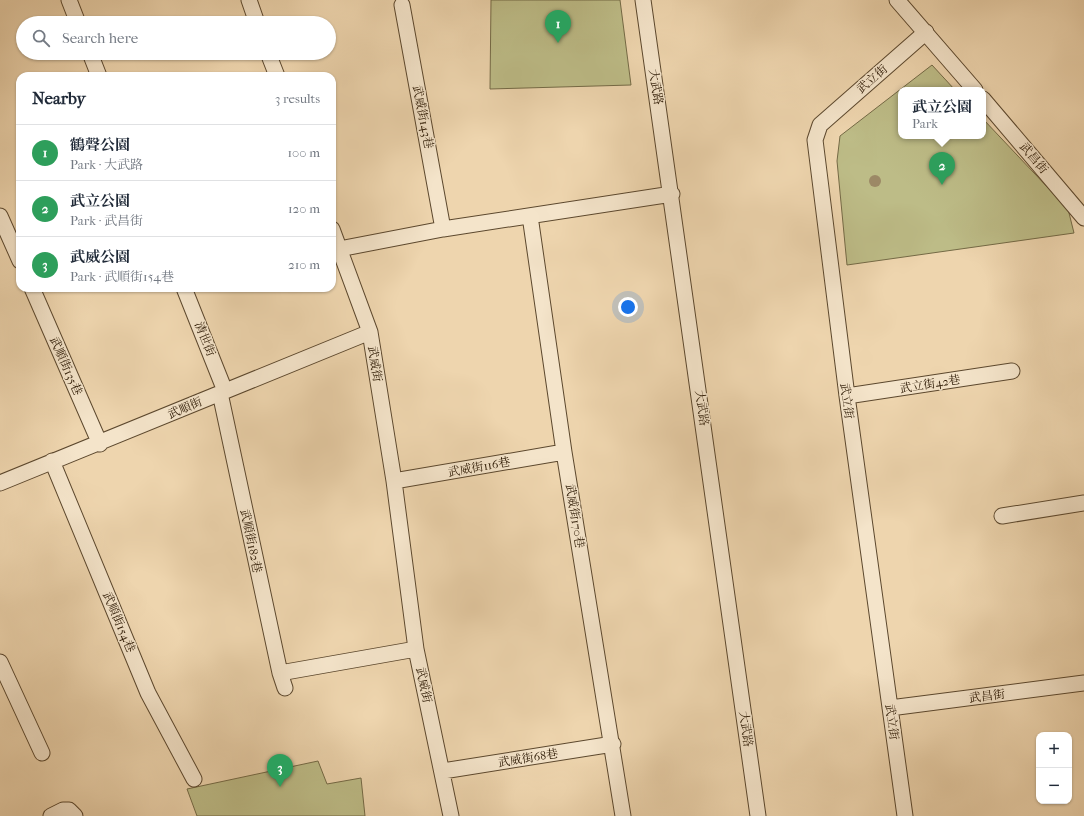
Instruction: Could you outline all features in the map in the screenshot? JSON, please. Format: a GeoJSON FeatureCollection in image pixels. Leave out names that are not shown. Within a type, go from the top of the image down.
{"type":"FeatureCollection","features":[{"type":"Feature","properties":{"kind":"street"},"geometry":{"type":"LineString","coordinates":[[69,0],[75,16]]}},
{"type":"Feature","properties":{"kind":"street"},"geometry":{"type":"LineString","coordinates":[[249,0],[255,16]]}},
{"type":"Feature","properties":{"kind":"street","name":"大武路"},"geometry":{"type":"LineString","coordinates":[[643,0],[672,194],[758,816]]}},
{"type":"Feature","properties":{"kind":"street"},"geometry":{"type":"LineString","coordinates":[[897,0],[972,87]]}},
{"type":"Feature","properties":{"kind":"street","name":"武威街143巷"},"geometry":{"type":"LineString","coordinates":[[402,5],[443,229]]}},
{"type":"Feature","properties":{"kind":"street","name":"武立街"},"geometry":{"type":"LineString","coordinates":[[904,816],[847,396],[815,140],[820,124],[926,32]]}},
{"type":"Feature","properties":{"kind":"street"},"geometry":{"type":"LineString","coordinates":[[93,60],[97,72]]}},
{"type":"Feature","properties":{"kind":"street"},"geometry":{"type":"LineString","coordinates":[[270,60],[275,72]]}},
{"type":"Feature","properties":{"kind":"street","name":"武昌街"},"geometry":{"type":"LineString","coordinates":[[986,103],[1084,218]]}},
{"type":"Feature","properties":{"kind":"street"},"geometry":{"type":"LineString","coordinates":[[339,249],[443,229],[672,194]]}},
{"type":"Feature","properties":{"kind":"street"},"geometry":{"type":"LineString","coordinates":[[0,216],[16,252]]}},
{"type":"Feature","properties":{"kind":"street","name":"武威街170巷"},"geometry":{"type":"LineString","coordinates":[[530,216],[564,452],[613,744],[623,816]]}},
{"type":"Feature","properties":{"kind":"street","name":"武威街"},"geometry":{"type":"LineString","coordinates":[[336,240],[370,332],[394,482],[416,649],[443,771],[451,816]]}},
{"type":"Feature","properties":{"kind":"street","name":"武順街135巷"},"geometry":{"type":"LineString","coordinates":[[34,292],[100,444]]}},
{"type":"Feature","properties":{"kind":"street","name":"清世街"},"geometry":{"type":"LineString","coordinates":[[186,292],[223,392]]}},
{"type":"Feature","properties":{"kind":"street","name":"武順街"},"geometry":{"type":"LineString","coordinates":[[0,484],[52,461],[100,444],[370,332]]}},
{"type":"Feature","properties":{"kind":"street","name":"武立街42巷"},"geometry":{"type":"LineString","coordinates":[[847,396],[1012,371]]}},
{"type":"Feature","properties":{"kind":"street","name":"武順街182巷"},"geometry":{"type":"LineString","coordinates":[[223,392],[280,673],[285,688]]}},
{"type":"Feature","properties":{"kind":"street","name":"武威街116巷"},"geometry":{"type":"LineString","coordinates":[[394,482],[564,452]]}},
{"type":"Feature","properties":{"kind":"street","name":"武順街154巷"},"geometry":{"type":"LineString","coordinates":[[52,461],[148,693],[194,779]]}},
{"type":"Feature","properties":{"kind":"street"},"geometry":{"type":"LineString","coordinates":[[1002,516],[1084,503]]}},
{"type":"Feature","properties":{"kind":"street"},"geometry":{"type":"LineString","coordinates":[[280,673],[416,649]]}},
{"type":"Feature","properties":{"kind":"street"},"geometry":{"type":"LineString","coordinates":[[0,662],[42,753]]}},
{"type":"Feature","properties":{"kind":"street","name":"武昌街"},"geometry":{"type":"LineString","coordinates":[[890,708],[1084,683]]}},
{"type":"Feature","properties":{"kind":"street","name":"武威街68巷"},"geometry":{"type":"LineString","coordinates":[[443,771],[613,744]]}},
{"type":"Feature","properties":{"kind":"shaded area"},"geometry":{"type":"Polygon","coordinates":[[[491,0],[620,0],[631,85],[490,89],[491,0]]]}},
{"type":"Feature","properties":{"kind":"shaded area"},"geometry":{"type":"Polygon","coordinates":[[[932,65],[952,87],[903,87],[932,65]]]}},
{"type":"Feature","properties":{"kind":"shaded area"},"geometry":{"type":"Polygon","coordinates":[[[898,91],[898,139],[986,139],[986,122],[1068,209],[1074,233],[847,265],[837,161],[840,136],[898,91]]]}},
{"type":"Feature","properties":{"kind":"shaded area"},"geometry":{"type":"Polygon","coordinates":[[[318,761],[327,784],[361,778],[365,816],[197,816],[187,789],[318,761]]]}},
{"type":"Feature","properties":{"kind":"place","name":"鶴聲公園"},"geometry":{"type":"Point","coordinates":[558,43]}},
{"type":"Feature","properties":{"kind":"place","name":"武立公園"},"geometry":{"type":"Point","coordinates":[942,185]}},
{"type":"Feature","properties":{"kind":"place","name":"武威公園"},"geometry":{"type":"Point","coordinates":[280,787]}}]}
